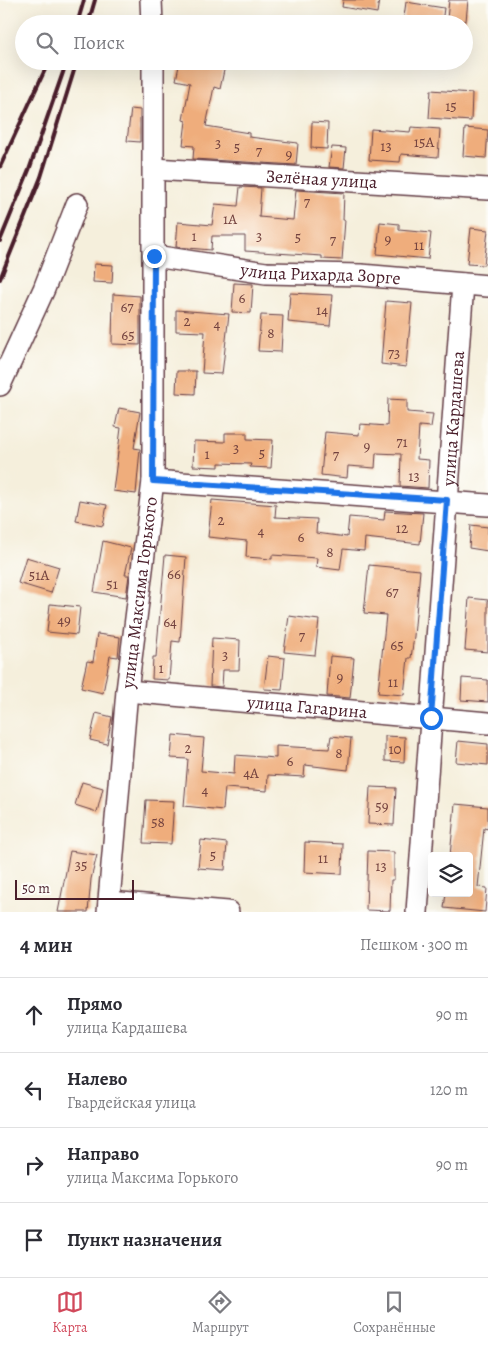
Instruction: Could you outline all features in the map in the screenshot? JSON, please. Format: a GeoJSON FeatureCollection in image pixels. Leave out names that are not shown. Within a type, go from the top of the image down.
{"type":"FeatureCollection","features":[{"type":"Feature","properties":{"kind":"street"},"geometry":{"type":"LineString","coordinates":[[151,0],[152,15]]}},
{"type":"Feature","properties":{"kind":"street","name":"улица Максима Горького"},"geometry":{"type":"LineString","coordinates":[[109,907],[127,691],[153,481],[154,169],[152,70]]}},
{"type":"Feature","properties":{"kind":"street","name":"Зелёная улица"},"geometry":{"type":"LineString","coordinates":[[154,169],[488,189]]}},
{"type":"Feature","properties":{"kind":"street"},"geometry":{"type":"LineString","coordinates":[[0,385],[44,289],[76,204]]}},
{"type":"Feature","properties":{"kind":"street","name":"улица Рихарда Зорге"},"geometry":{"type":"LineString","coordinates":[[154,256],[266,273],[361,275],[488,286]]}},
{"type":"Feature","properties":{"kind":"street","name":"улица Кардашева"},"geometry":{"type":"LineString","coordinates":[[417,912],[464,284]]}},
{"type":"Feature","properties":{"kind":"street"},"geometry":{"type":"LineString","coordinates":[[153,481],[447,500],[488,505]]}},
{"type":"Feature","properties":{"kind":"street","name":"улица Гагарина"},"geometry":{"type":"LineString","coordinates":[[127,691],[488,723]]}},
{"type":"Feature","properties":{"kind":"street"},"geometry":{"type":"LineString","coordinates":[[109,907],[228,912]]}},
{"type":"Feature","properties":{"kind":"building"},"geometry":{"type":"Polygon","coordinates":[[[343,0],[379,0],[377,13],[342,7],[343,0]]]}},
{"type":"Feature","properties":{"kind":"building"},"geometry":{"type":"Polygon","coordinates":[[[449,0],[468,0],[467,15],[447,15],[449,0]]]}},
{"type":"Feature","properties":{"kind":"building"},"geometry":{"type":"Polygon","coordinates":[[[406,2],[444,8],[443,15],[404,15],[406,2]]]}},
{"type":"Feature","properties":{"kind":"building"},"geometry":{"type":"Polygon","coordinates":[[[178,70],[224,70],[220,89],[214,87],[206,126],[249,133],[249,137],[298,143],[296,165],[193,159],[194,146],[183,145],[186,121],[183,120],[190,83],[176,80],[178,70]]]}},
{"type":"Feature","properties":{"kind":"building"},"geometry":{"type":"Polygon","coordinates":[[[431,90],[472,93],[471,121],[429,118],[431,90]]]}},
{"type":"Feature","properties":{"kind":"building"},"geometry":{"type":"Polygon","coordinates":[[[131,109],[140,110],[140,142],[127,141],[131,109]]]}},
{"type":"Feature","properties":{"kind":"building"},"geometry":{"type":"Polygon","coordinates":[[[312,122],[328,123],[327,149],[311,148],[312,122]]]}},
{"type":"Feature","properties":{"kind":"building"},"geometry":{"type":"Polygon","coordinates":[[[411,127],[440,129],[438,157],[401,154],[400,162],[369,160],[371,129],[410,132],[411,127]]]}},
{"type":"Feature","properties":{"kind":"building"},"geometry":{"type":"Polygon","coordinates":[[[465,128],[488,130],[486,158],[463,156],[465,128]]]}},
{"type":"Feature","properties":{"kind":"building"},"geometry":{"type":"Polygon","coordinates":[[[332,147],[346,148],[344,168],[329,167],[332,147]]]}},
{"type":"Feature","properties":{"kind":"building"},"geometry":{"type":"Polygon","coordinates":[[[240,187],[261,188],[259,217],[293,220],[296,190],[344,193],[343,220],[345,220],[342,260],[322,259],[322,256],[245,251],[245,236],[212,236],[211,250],[176,247],[178,222],[212,225],[215,204],[238,206],[240,187]]]}},
{"type":"Feature","properties":{"kind":"building"},"geometry":{"type":"Polygon","coordinates":[[[380,222],[399,224],[399,230],[431,233],[428,259],[377,254],[380,222]]]}},
{"type":"Feature","properties":{"kind":"building"},"geometry":{"type":"Polygon","coordinates":[[[471,228],[488,230],[484,265],[467,264],[471,228]]]}},
{"type":"Feature","properties":{"kind":"building"},"geometry":{"type":"Polygon","coordinates":[[[94,264],[113,265],[112,283],[93,282],[94,264]]]}},
{"type":"Feature","properties":{"kind":"building"},"geometry":{"type":"Polygon","coordinates":[[[234,283],[253,284],[251,313],[232,312],[234,283]]]}},
{"type":"Feature","properties":{"kind":"building"},"geometry":{"type":"Polygon","coordinates":[[[290,293],[333,295],[330,326],[288,322],[290,293]]]}},
{"type":"Feature","properties":{"kind":"building"},"geometry":{"type":"Polygon","coordinates":[[[113,294],[140,296],[140,345],[112,344],[113,294]]]}},
{"type":"Feature","properties":{"kind":"building"},"geometry":{"type":"Polygon","coordinates":[[[386,301],[412,303],[406,367],[381,364],[386,301]]]}},
{"type":"Feature","properties":{"kind":"building"},"geometry":{"type":"Polygon","coordinates":[[[176,310],[229,314],[222,374],[202,373],[205,332],[176,331],[176,310]]]}},
{"type":"Feature","properties":{"kind":"building"},"geometry":{"type":"Polygon","coordinates":[[[261,315],[283,316],[281,352],[258,351],[261,315]]]}},
{"type":"Feature","properties":{"kind":"building"},"geometry":{"type":"Polygon","coordinates":[[[177,371],[196,371],[195,394],[176,393],[177,371]]]}},
{"type":"Feature","properties":{"kind":"building"},"geometry":{"type":"Polygon","coordinates":[[[388,399],[407,400],[407,412],[433,414],[431,427],[419,426],[417,459],[429,460],[428,488],[400,486],[401,454],[376,453],[375,468],[348,466],[347,478],[321,475],[325,432],[359,435],[360,424],[387,426],[388,399]]]}},
{"type":"Feature","properties":{"kind":"building"},"geometry":{"type":"Polygon","coordinates":[[[119,408],[140,412],[134,448],[140,449],[136,494],[113,491],[121,428],[115,427],[119,408]]]}},
{"type":"Feature","properties":{"kind":"building"},"geometry":{"type":"Polygon","coordinates":[[[225,433],[247,433],[247,439],[273,440],[271,468],[250,467],[251,464],[219,463],[219,467],[193,466],[194,441],[225,442],[225,433]]]}},
{"type":"Feature","properties":{"kind":"building"},"geometry":{"type":"Polygon","coordinates":[[[80,500],[107,505],[103,526],[76,521],[80,500]]]}},
{"type":"Feature","properties":{"kind":"building"},"geometry":{"type":"Polygon","coordinates":[[[212,500],[276,505],[275,517],[317,519],[316,533],[347,537],[349,517],[384,520],[385,511],[423,513],[420,544],[365,538],[364,551],[343,549],[340,570],[316,567],[317,558],[272,555],[272,559],[246,557],[247,541],[208,537],[212,500]]]}},
{"type":"Feature","properties":{"kind":"building"},"geometry":{"type":"Polygon","coordinates":[[[471,525],[488,527],[488,551],[469,548],[471,525]]]}},
{"type":"Feature","properties":{"kind":"building"},"geometry":{"type":"Polygon","coordinates":[[[103,541],[131,548],[125,575],[129,575],[126,597],[94,592],[103,541]]]}},
{"type":"Feature","properties":{"kind":"building"},"geometry":{"type":"Polygon","coordinates":[[[165,555],[186,557],[180,642],[172,641],[169,680],[152,679],[153,657],[156,657],[165,555]]]}},
{"type":"Feature","properties":{"kind":"building"},"geometry":{"type":"Polygon","coordinates":[[[26,557],[59,567],[51,593],[18,583],[26,557]]]}},
{"type":"Feature","properties":{"kind":"building"},"geometry":{"type":"Polygon","coordinates":[[[369,565],[420,570],[414,636],[411,658],[408,658],[404,695],[378,693],[386,615],[364,613],[369,565]]]}},
{"type":"Feature","properties":{"kind":"building"},"geometry":{"type":"Polygon","coordinates":[[[469,598],[488,600],[488,652],[465,650],[469,598]]]}},
{"type":"Feature","properties":{"kind":"building"},"geometry":{"type":"Polygon","coordinates":[[[50,604],[80,607],[77,635],[47,632],[50,604]]]}},
{"type":"Feature","properties":{"kind":"building"},"geometry":{"type":"Polygon","coordinates":[[[289,616],[319,620],[315,655],[284,652],[289,616]]]}},
{"type":"Feature","properties":{"kind":"building"},"geometry":{"type":"Polygon","coordinates":[[[97,634],[120,637],[118,657],[110,656],[103,693],[81,688],[87,661],[93,662],[97,634]]]}},
{"type":"Feature","properties":{"kind":"building"},"geometry":{"type":"Polygon","coordinates":[[[212,638],[240,640],[239,670],[223,670],[222,687],[210,686],[212,638]]]}},
{"type":"Feature","properties":{"kind":"building"},"geometry":{"type":"Polygon","coordinates":[[[268,656],[285,658],[282,690],[264,689],[268,656]]]}},
{"type":"Feature","properties":{"kind":"building"},"geometry":{"type":"Polygon","coordinates":[[[330,656],[354,658],[350,698],[327,696],[330,656]]]}},
{"type":"Feature","properties":{"kind":"building"},"geometry":{"type":"Polygon","coordinates":[[[462,678],[488,680],[488,702],[461,700],[462,678]]]}},
{"type":"Feature","properties":{"kind":"building"},"geometry":{"type":"Polygon","coordinates":[[[96,713],[112,717],[107,744],[90,740],[96,713]]]}},
{"type":"Feature","properties":{"kind":"building"},"geometry":{"type":"Polygon","coordinates":[[[173,735],[204,738],[201,771],[234,774],[235,755],[276,758],[276,746],[329,749],[331,736],[351,738],[348,770],[305,765],[304,777],[268,775],[267,791],[225,788],[223,810],[184,806],[188,759],[171,758],[173,735]]]}},
{"type":"Feature","properties":{"kind":"building"},"geometry":{"type":"Polygon","coordinates":[[[385,736],[405,737],[404,762],[385,761],[385,736]]]}},
{"type":"Feature","properties":{"kind":"building"},"geometry":{"type":"Polygon","coordinates":[[[458,741],[488,744],[488,765],[456,762],[458,741]]]}},
{"type":"Feature","properties":{"kind":"building"},"geometry":{"type":"Polygon","coordinates":[[[82,782],[103,788],[97,812],[75,805],[82,782]]]}},
{"type":"Feature","properties":{"kind":"building"},"geometry":{"type":"Polygon","coordinates":[[[370,787],[396,788],[394,825],[368,824],[370,787]]]}},
{"type":"Feature","properties":{"kind":"building"},"geometry":{"type":"Polygon","coordinates":[[[146,800],[174,801],[171,844],[143,843],[146,800]]]}},
{"type":"Feature","properties":{"kind":"building"},"geometry":{"type":"Polygon","coordinates":[[[455,804],[488,807],[488,829],[484,828],[478,887],[487,888],[485,912],[444,908],[445,897],[473,897],[473,852],[450,852],[455,804]]]}},
{"type":"Feature","properties":{"kind":"building"},"geometry":{"type":"Polygon","coordinates":[[[201,840],[227,843],[225,870],[198,868],[201,840]]]}},
{"type":"Feature","properties":{"kind":"building"},"geometry":{"type":"Polygon","coordinates":[[[305,842],[343,844],[342,874],[304,872],[305,842]]]}},
{"type":"Feature","properties":{"kind":"building"},"geometry":{"type":"Polygon","coordinates":[[[70,851],[97,855],[91,879],[88,912],[58,912],[70,851]]]}},
{"type":"Feature","properties":{"kind":"building"},"geometry":{"type":"Polygon","coordinates":[[[368,851],[394,852],[394,880],[391,880],[390,911],[366,910],[368,851]]]}},
{"type":"Feature","properties":{"kind":"railway"},"geometry":{"type":"LineString","coordinates":[[80,15],[84,0]]}},
{"type":"Feature","properties":{"kind":"railway"},"geometry":{"type":"LineString","coordinates":[[91,15],[95,0]]}},
{"type":"Feature","properties":{"kind":"railway"},"geometry":{"type":"LineString","coordinates":[[0,167],[45,70]]}},
{"type":"Feature","properties":{"kind":"railway"},"geometry":{"type":"LineString","coordinates":[[0,241],[29,170],[64,70]]}},
{"type":"Feature","properties":{"kind":"railway"},"geometry":{"type":"LineString","coordinates":[[0,279],[41,177],[74,70]]}},
{"type":"Feature","properties":{"kind":"route"},"geometry":{"type":"LineString","coordinates":[[154,256],[153,481],[447,500],[431,718]]}}]}
